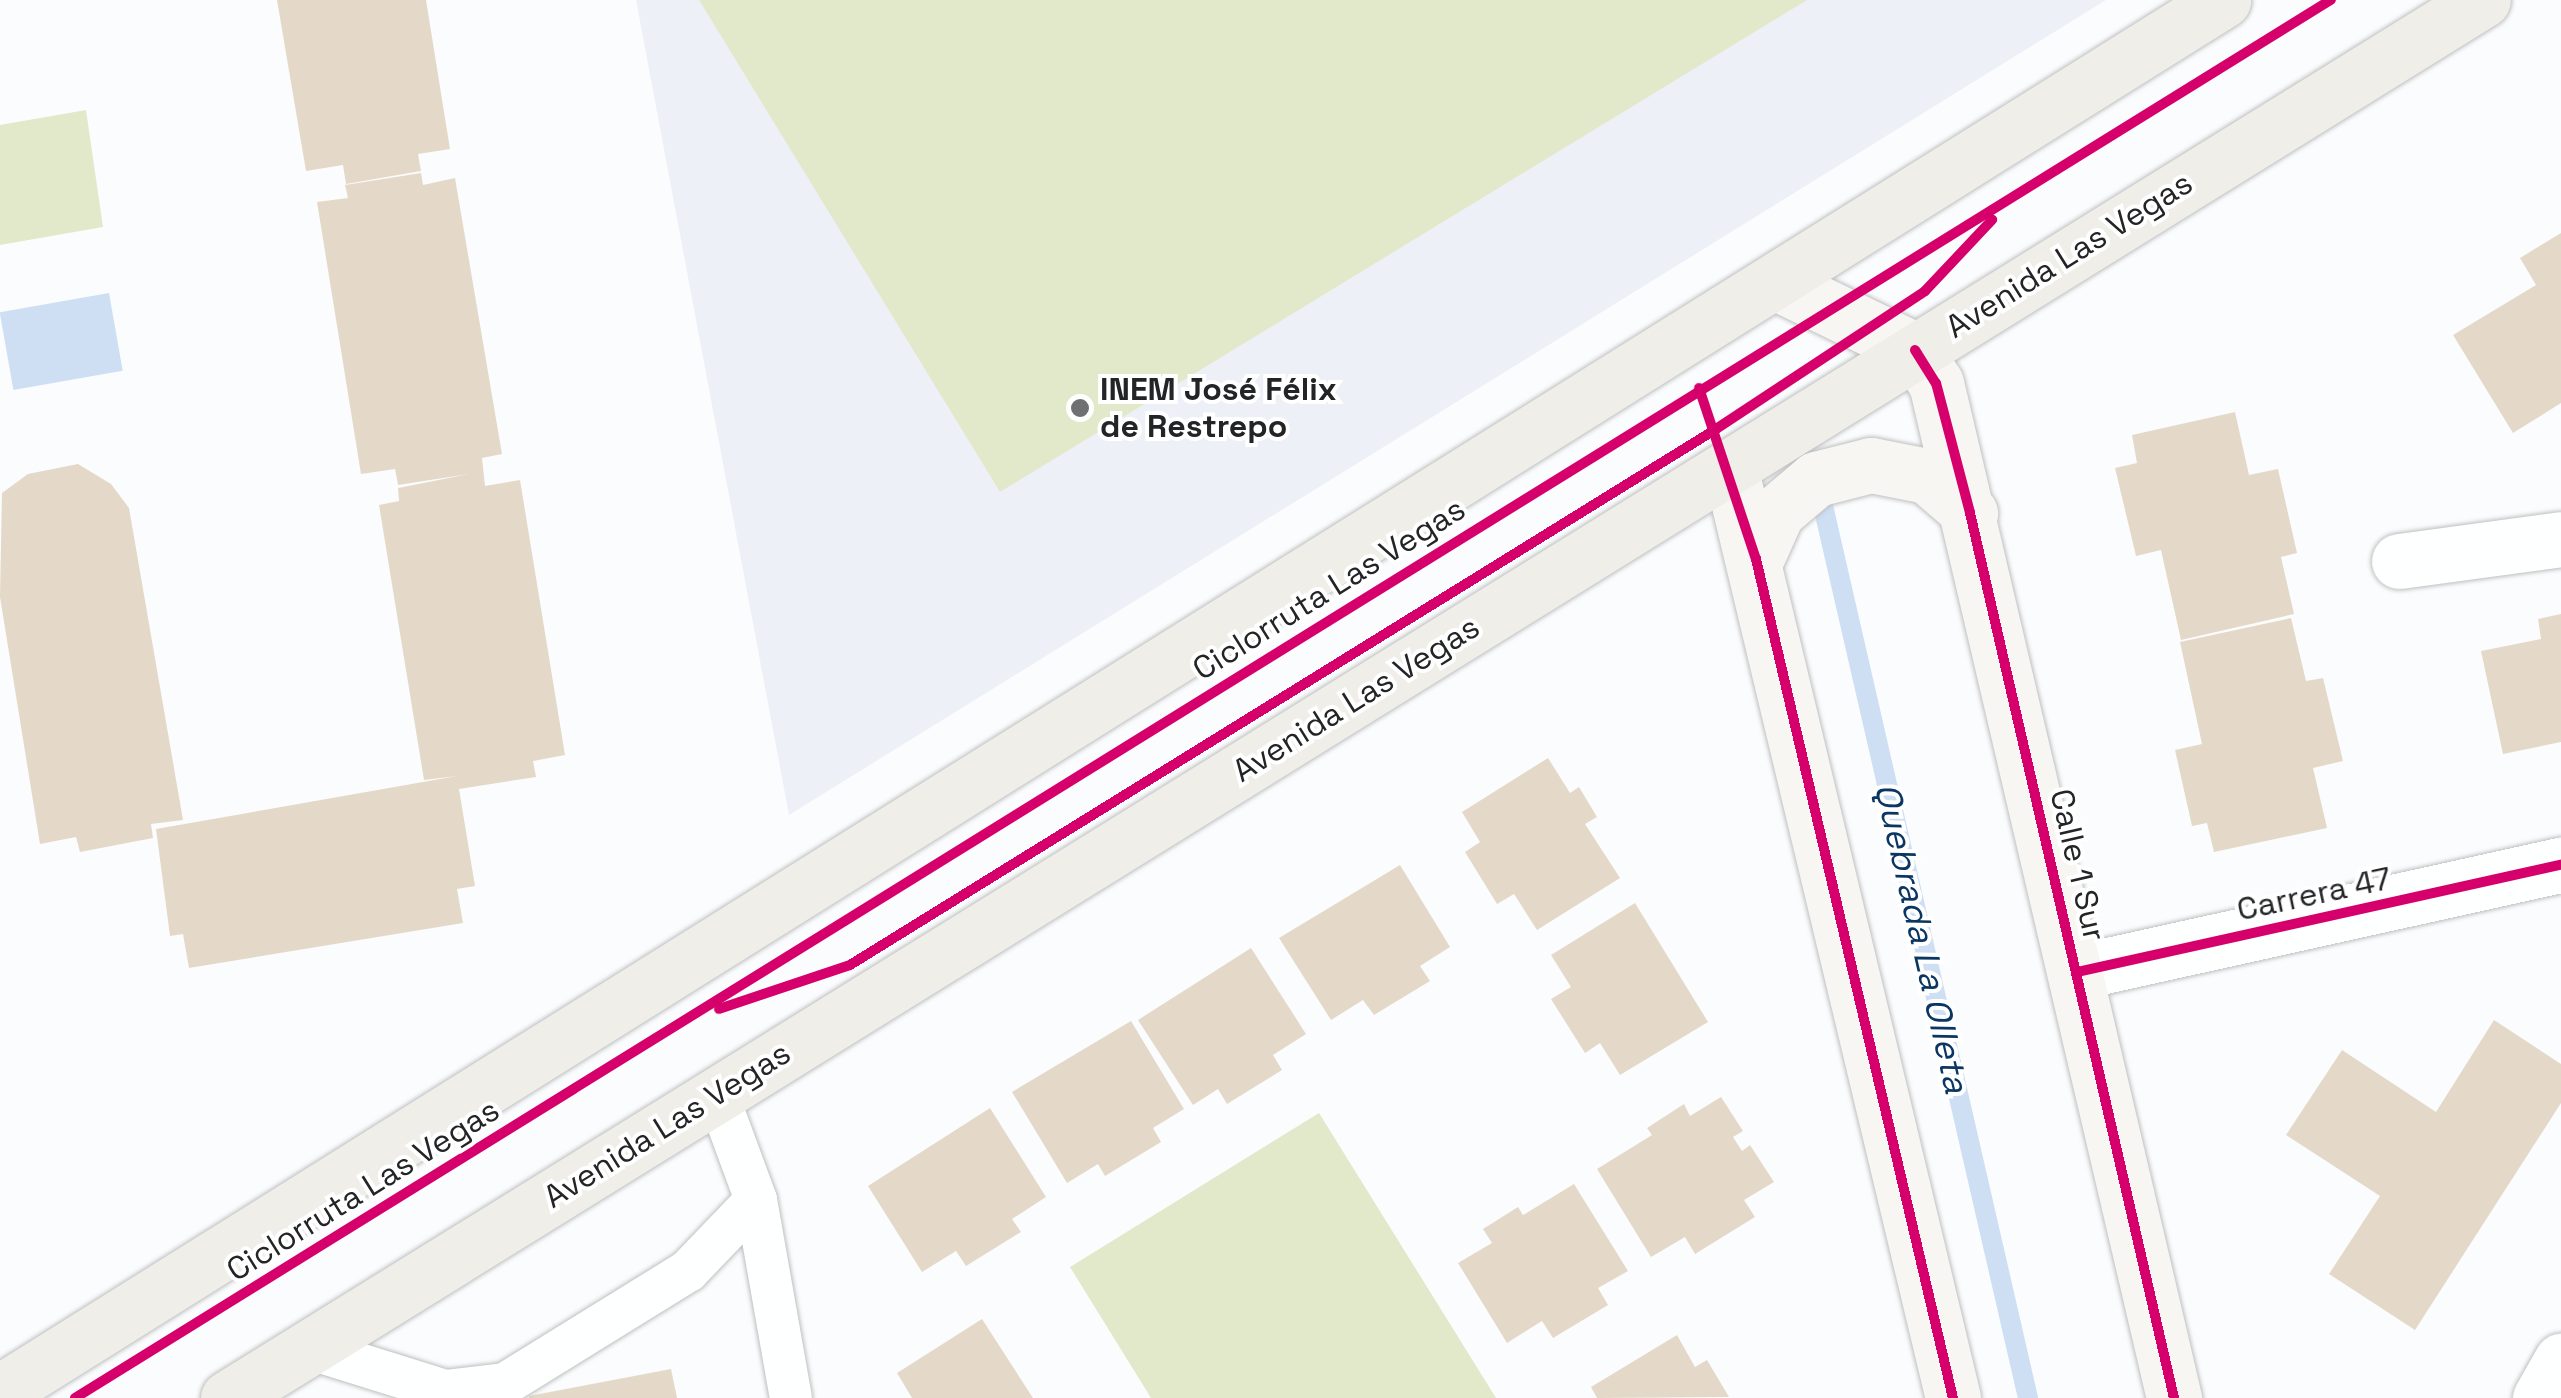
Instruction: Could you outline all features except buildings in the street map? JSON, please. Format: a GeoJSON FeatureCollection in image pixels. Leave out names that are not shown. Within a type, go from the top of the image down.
{"type":"FeatureCollection","features":[{"type":"Feature","properties":{"kind":"main road"},"geometry":{"type":"LineString","coordinates":[[0,1392],[2223,0]]}},
{"type":"Feature","properties":{"kind":"main road","name":"Avenida Las Vegas"},"geometry":{"type":"LineString","coordinates":[[228,1398],[2483,0]]}},
{"type":"Feature","properties":{"kind":"street"},"geometry":{"type":"LineString","coordinates":[[1775,282],[1915,350]]}},
{"type":"Feature","properties":{"kind":"street","name":"Calle 1 Sur"},"geometry":{"type":"LineString","coordinates":[[1915,350],[1936,383],[1970,512],[2174,1398]]}},
{"type":"Feature","properties":{"kind":"street"},"geometry":{"type":"LineString","coordinates":[[1756,559],[1777,512],[1816,478],[1871,465],[1927,476],[1970,512]]}},
{"type":"Feature","properties":{"kind":"street"},"geometry":{"type":"LineString","coordinates":[[1730,467],[1756,559],[1953,1398]]}},
{"type":"Feature","properties":{"kind":"street"},"geometry":{"type":"LineString","coordinates":[[2399,561],[2561,539]]}},
{"type":"Feature","properties":{"kind":"street","name":"Carrera 47"},"geometry":{"type":"LineString","coordinates":[[2077,972],[2561,866]]}},
{"type":"Feature","properties":{"kind":"street"},"geometry":{"type":"LineString","coordinates":[[2540,1398],[2561,1361]]}},
{"type":"Feature","properties":{"kind":"lane"},"geometry":{"type":"LineString","coordinates":[[717,1094],[756,1200],[790,1398]]}},
{"type":"Feature","properties":{"kind":"lane"},"geometry":{"type":"LineString","coordinates":[[308,1348],[446,1391],[506,1384],[688,1272],[756,1200]]}},
{"type":"Feature","properties":{"kind":"lane"},"geometry":{"type":"LineString","coordinates":[[688,1272],[769,1268]]}},
{"type":"Feature","properties":{"kind":"shaded area","name":"INEM José Félix de Restrepo"},"geometry":{"type":"Polygon","coordinates":[[[636,0],[2106,0],[789,815],[636,0]]]}},
{"type":"Feature","properties":{"kind":"green space"},"geometry":{"type":"Polygon","coordinates":[[[699,0],[1807,0],[1000,492],[699,0]]]}},
{"type":"Feature","properties":{"kind":"green space"},"geometry":{"type":"Polygon","coordinates":[[[86,110],[103,227],[0,245],[0,125],[86,110]]]}},
{"type":"Feature","properties":{"kind":"green space"},"geometry":{"type":"Polygon","coordinates":[[[1319,1113],[1496,1398],[1151,1398],[1070,1267],[1319,1113]]]}},
{"type":"Feature","properties":{"kind":"water"},"geometry":{"type":"Polygon","coordinates":[[[109,293],[123,371],[13,390],[0,312],[109,293]]]}},
{"type":"Feature","properties":{"kind":"waterway","name":"Quebrada La Olleta"},"geometry":{"type":"LineString","coordinates":[[1818,484],[2028,1398]]}},
{"type":"Feature","properties":{"kind":"cycle path","name":"Ciclorruta Las Vegas"},"geometry":{"type":"LineString","coordinates":[[75,1398],[2331,0]]}},
{"type":"Feature","properties":{"kind":"cycle path"},"geometry":{"type":"LineString","coordinates":[[719,1009],[850,965],[1716,429],[1925,291],[1992,220]]}},
{"type":"Feature","properties":{"kind":"cycle path"},"geometry":{"type":"LineString","coordinates":[[1915,350],[1936,383],[1970,513],[2174,1398]]}},
{"type":"Feature","properties":{"kind":"cycle path"},"geometry":{"type":"LineString","coordinates":[[1699,388],[1756,559],[1953,1398]]}},
{"type":"Feature","properties":{"kind":"cycle path"},"geometry":{"type":"LineString","coordinates":[[2077,972],[2561,865]]}},
{"type":"Feature","properties":{"kind":"place","name":"INEM José Félix de Restrepo"},"geometry":{"type":"Point","coordinates":[1080,408]}}]}
